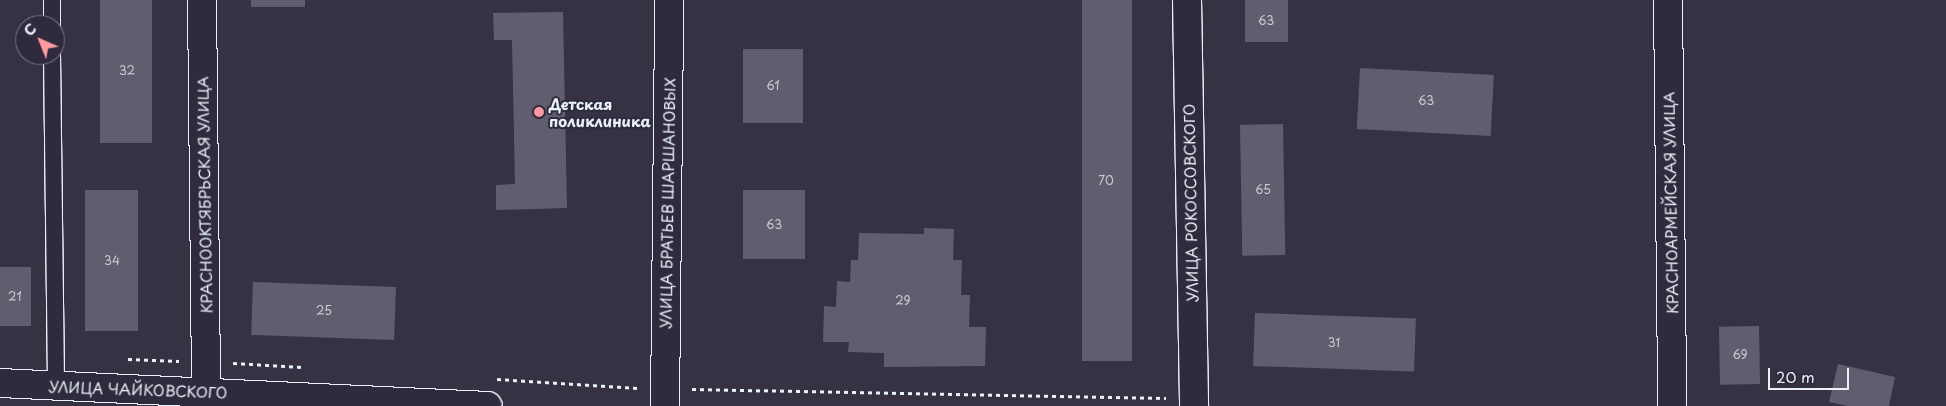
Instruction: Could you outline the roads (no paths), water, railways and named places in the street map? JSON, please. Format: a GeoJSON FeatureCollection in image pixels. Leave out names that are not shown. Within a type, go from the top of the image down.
{"type":"FeatureCollection","features":[{"type":"Feature","properties":{"kind":"street","name":"КРАСНООКТЯБРЬСКАЯ УЛИЦА"},"geometry":{"type":"LineString","coordinates":[[202,0],[206,391]]}},
{"type":"Feature","properties":{"kind":"street","name":"УЛИЦА БРАТЬЕВ ШАРШАНОВЫХ"},"geometry":{"type":"LineString","coordinates":[[666,397],[670,0]]}},
{"type":"Feature","properties":{"kind":"street","name":"УЛИЦА РОКОССОВСКОГО"},"geometry":{"type":"LineString","coordinates":[[1187,0],[1194,402]]}},
{"type":"Feature","properties":{"kind":"street","name":"КРАСНОАРМЕЙСКАЯ УЛИЦА"},"geometry":{"type":"LineString","coordinates":[[1668,0],[1672,406]]}},
{"type":"Feature","properties":{"kind":"street","name":"УЛИЦА ЧАЙКОВСКОГО"},"geometry":{"type":"LineString","coordinates":[[0,383],[206,391],[487,406]]}},
{"type":"Feature","properties":{"kind":"lane"},"geometry":{"type":"LineString","coordinates":[[52,0],[52,15]]}},
{"type":"Feature","properties":{"kind":"lane"},"geometry":{"type":"LineString","coordinates":[[52,65],[56,385]]}},
{"type":"Feature","properties":{"kind":"place","name":"Детская поликлиника"},"geometry":{"type":"Point","coordinates":[539,112]}}]}
